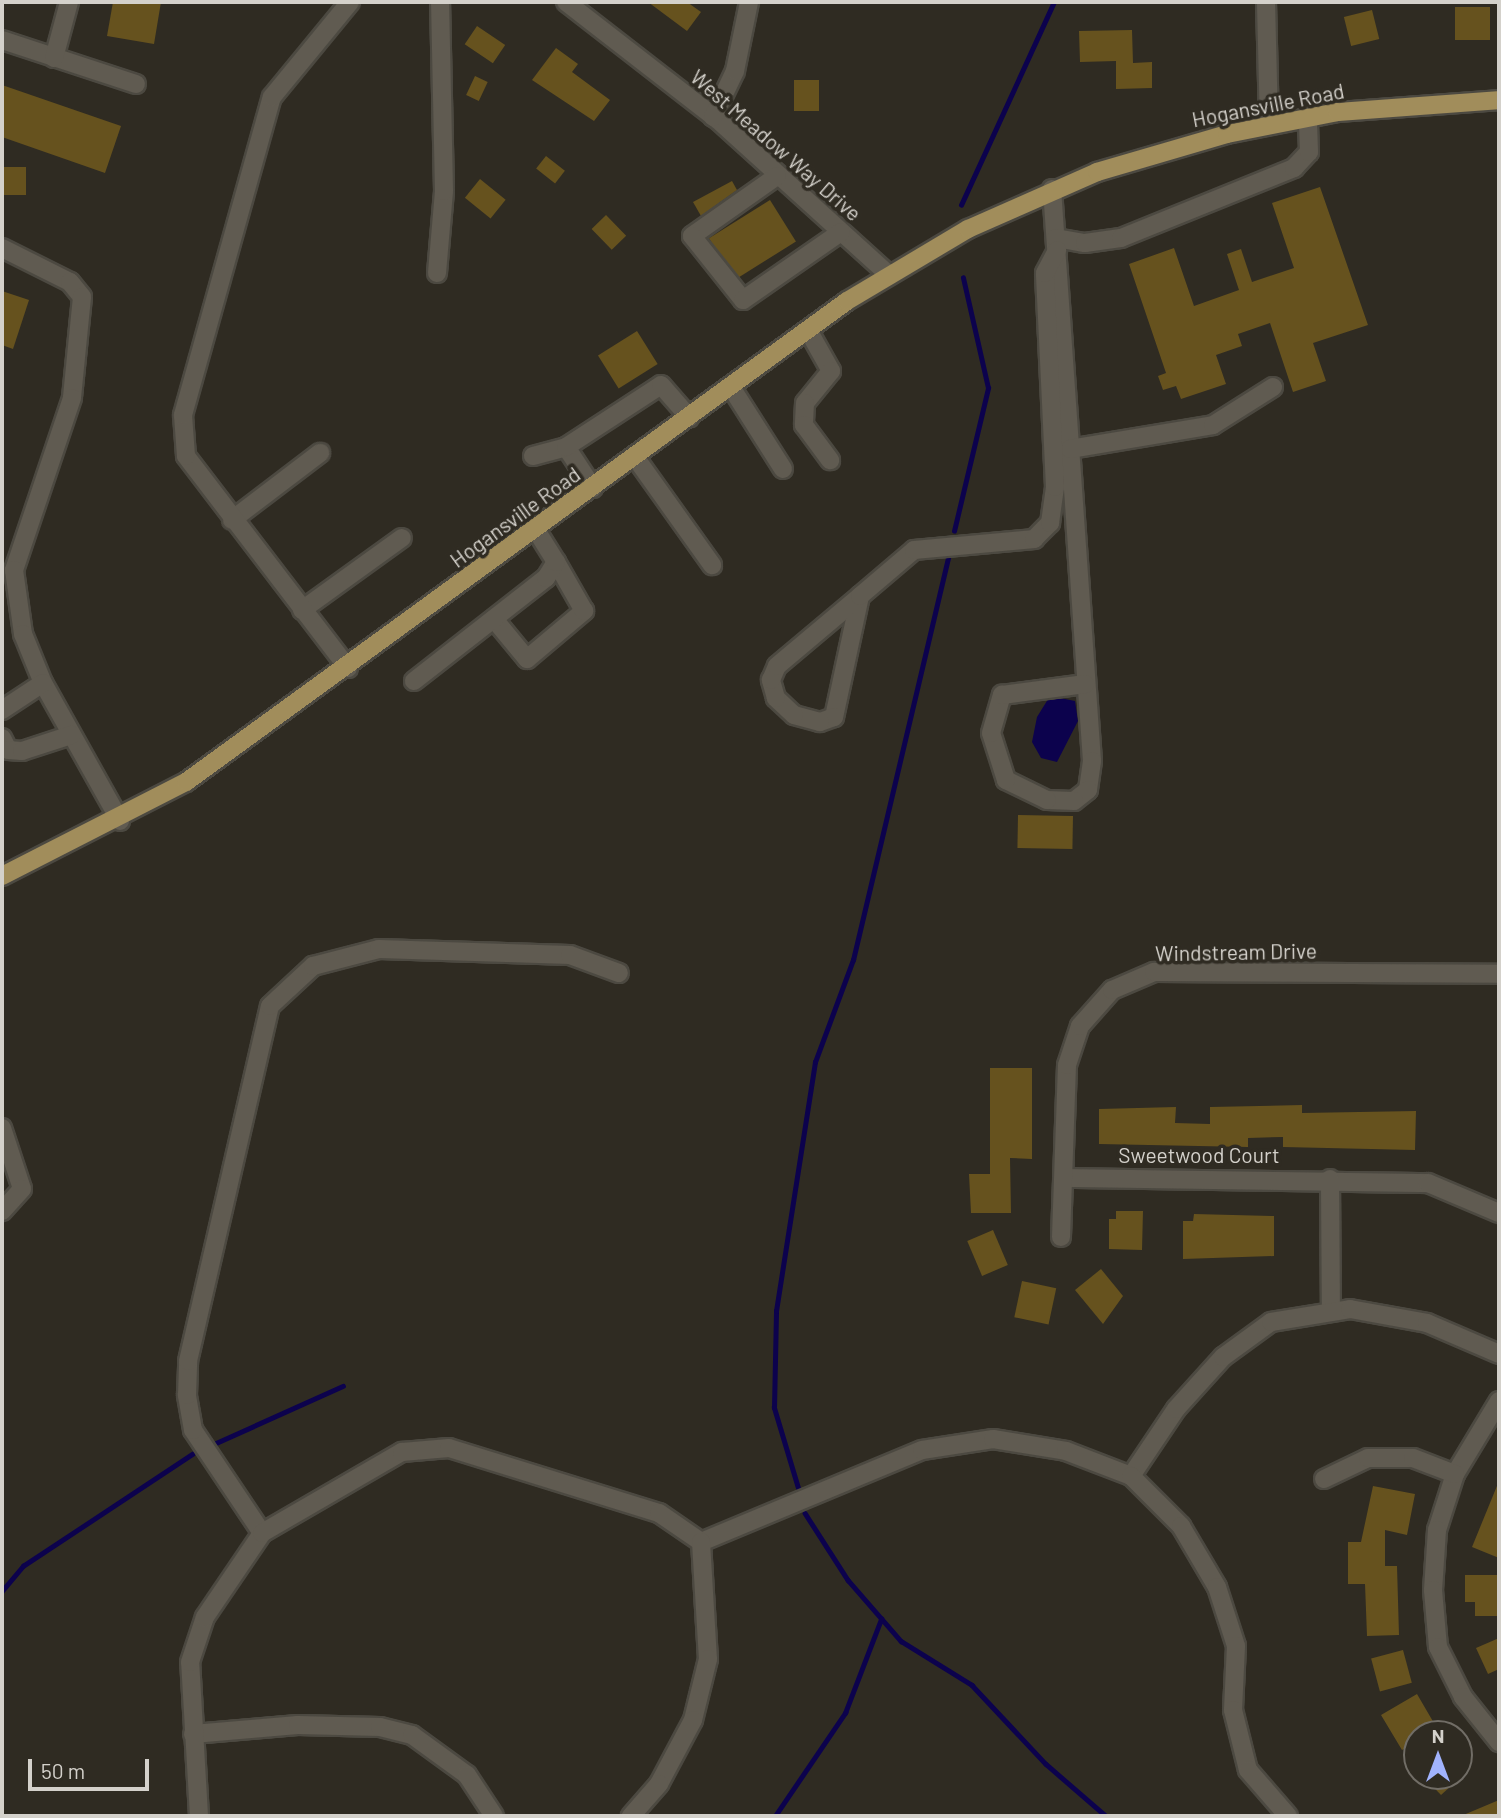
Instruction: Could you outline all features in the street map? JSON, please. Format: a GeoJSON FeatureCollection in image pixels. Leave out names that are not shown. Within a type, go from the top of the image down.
{"type":"FeatureCollection","features":[{"type":"Feature","properties":{"kind":"main road","name":"Hogansville Road"},"geometry":{"type":"LineString","coordinates":[[2,876],[120,821],[348,668],[888,274],[1052,189],[1164,151],[1308,117],[1499,100]]}},
{"type":"Feature","properties":{"kind":"street"},"geometry":{"type":"LineString","coordinates":[[54,58],[69,2]]}},
{"type":"Feature","properties":{"kind":"street"},"geometry":{"type":"LineString","coordinates":[[348,668],[232,520],[186,456],[183,415],[272,97],[350,2]]}},
{"type":"Feature","properties":{"kind":"street"},"geometry":{"type":"LineString","coordinates":[[437,273],[444,191],[440,2]]}},
{"type":"Feature","properties":{"kind":"street","name":"West Meadow Way Drive"},"geometry":{"type":"LineString","coordinates":[[566,2],[712,117],[888,274]]}},
{"type":"Feature","properties":{"kind":"street"},"geometry":{"type":"LineString","coordinates":[[712,117],[735,71],[749,2]]}},
{"type":"Feature","properties":{"kind":"street"},"geometry":{"type":"LineString","coordinates":[[1266,2],[1269,125]]}},
{"type":"Feature","properties":{"kind":"street"},"geometry":{"type":"LineString","coordinates":[[2,40],[136,84]]}},
{"type":"Feature","properties":{"kind":"street"},"geometry":{"type":"LineString","coordinates":[[1057,244],[1121,238],[1294,168],[1309,152],[1308,117]]}},
{"type":"Feature","properties":{"kind":"street"},"geometry":{"type":"LineString","coordinates":[[777,176],[692,236],[743,300],[841,232]]}},
{"type":"Feature","properties":{"kind":"street"},"geometry":{"type":"LineString","coordinates":[[1052,189],[1085,684],[1087,790],[1074,801],[1047,800],[1006,779],[991,733],[1002,695],[1085,684]]}},
{"type":"Feature","properties":{"kind":"street"},"geometry":{"type":"LineString","coordinates":[[860,596],[834,717],[820,722],[794,715],[776,698],[771,680],[777,666],[860,596],[926,545],[1034,539],[1050,523],[1055,486],[1045,273],[1057,244]]}},
{"type":"Feature","properties":{"kind":"street"},"geometry":{"type":"LineString","coordinates":[[2,248],[70,282],[82,297],[72,398],[13,570],[23,634],[43,683],[120,821]]}},
{"type":"Feature","properties":{"kind":"street"},"geometry":{"type":"LineString","coordinates":[[808,330],[831,371],[805,402],[803,425],[831,460]]}},
{"type":"Feature","properties":{"kind":"street"},"geometry":{"type":"LineString","coordinates":[[533,456],[566,447],[661,385],[689,418]]}},
{"type":"Feature","properties":{"kind":"street"},"geometry":{"type":"LineString","coordinates":[[731,387],[783,470]]}},
{"type":"Feature","properties":{"kind":"street"},"geometry":{"type":"LineString","coordinates":[[1070,449],[1213,425],[1273,387]]}},
{"type":"Feature","properties":{"kind":"street"},"geometry":{"type":"LineString","coordinates":[[566,447],[593,488]]}},
{"type":"Feature","properties":{"kind":"street"},"geometry":{"type":"LineString","coordinates":[[232,520],[320,453]]}},
{"type":"Feature","properties":{"kind":"street"},"geometry":{"type":"LineString","coordinates":[[635,457],[712,565]]}},
{"type":"Feature","properties":{"kind":"street"},"geometry":{"type":"LineString","coordinates":[[494,619],[527,659],[584,611],[536,530]]}},
{"type":"Feature","properties":{"kind":"street"},"geometry":{"type":"LineString","coordinates":[[302,610],[402,538]]}},
{"type":"Feature","properties":{"kind":"street"},"geometry":{"type":"LineString","coordinates":[[414,681],[494,619],[556,562]]}},
{"type":"Feature","properties":{"kind":"street"},"geometry":{"type":"LineString","coordinates":[[2,710],[43,683]]}},
{"type":"Feature","properties":{"kind":"street"},"geometry":{"type":"LineString","coordinates":[[2,738],[8,750],[22,751],[71,736]]}},
{"type":"Feature","properties":{"kind":"street"},"geometry":{"type":"LineString","coordinates":[[262,1533],[193,1430],[187,1395],[188,1361],[270,1006],[313,966],[379,949],[570,955],[619,973]]}},
{"type":"Feature","properties":{"kind":"street","name":"Windstream Drive"},"geometry":{"type":"LineString","coordinates":[[1061,1237],[1067,1178],[1067,1065],[1080,1026],[1112,990],[1154,972],[1499,974]]}},
{"type":"Feature","properties":{"kind":"street"},"geometry":{"type":"LineString","coordinates":[[2,1128],[22,1189],[2,1211]]}},
{"type":"Feature","properties":{"kind":"street","name":"Sweetwood Court"},"geometry":{"type":"LineString","coordinates":[[1067,1178],[1330,1179],[1428,1183],[1499,1213]]}},
{"type":"Feature","properties":{"kind":"street"},"geometry":{"type":"LineString","coordinates":[[1330,1179],[1331,1312]]}},
{"type":"Feature","properties":{"kind":"street"},"geometry":{"type":"LineString","coordinates":[[1131,1476],[1176,1409],[1223,1357],[1271,1322],[1350,1309],[1427,1323],[1499,1354]]}},
{"type":"Feature","properties":{"kind":"street"},"geometry":{"type":"LineString","coordinates":[[1499,1401],[1455,1474],[1437,1530],[1438,1647],[1463,1696],[1499,1742]]}},
{"type":"Feature","properties":{"kind":"street"},"geometry":{"type":"LineString","coordinates":[[701,1542],[922,1450],[993,1439],[1066,1451],[1131,1476],[1181,1526],[1217,1587],[1236,1646],[1233,1710],[1248,1770],[1287,1816]]}},
{"type":"Feature","properties":{"kind":"street"},"geometry":{"type":"LineString","coordinates":[[199,1816],[190,1662],[205,1617],[262,1533],[402,1452],[449,1448],[659,1513],[701,1542]]}},
{"type":"Feature","properties":{"kind":"street"},"geometry":{"type":"LineString","coordinates":[[1324,1479],[1368,1458],[1413,1458],[1455,1474]]}},
{"type":"Feature","properties":{"kind":"street"},"geometry":{"type":"LineString","coordinates":[[631,1816],[659,1784],[699,1695],[708,1659],[701,1542]]}},
{"type":"Feature","properties":{"kind":"street"},"geometry":{"type":"LineString","coordinates":[[194,1734],[298,1725],[380,1727],[412,1735],[467,1775],[494,1816]]}},
{"type":"Feature","properties":{"kind":"shaded area"},"geometry":{"type":"Polygon","coordinates":[[[1050,696],[1075,701],[1078,721],[1057,762],[1041,758],[1032,742],[1037,717],[1050,696]]]}},
{"type":"Feature","properties":{"kind":"building"},"geometry":{"type":"Polygon","coordinates":[[[113,2],[161,2],[154,44],[107,36],[113,2]]]}},
{"type":"Feature","properties":{"kind":"building"},"geometry":{"type":"Polygon","coordinates":[[[648,2],[687,2],[701,12],[687,31],[648,2]]]}},
{"type":"Feature","properties":{"kind":"building"},"geometry":{"type":"Polygon","coordinates":[[[1455,7],[1490,7],[1490,40],[1455,40],[1455,7]]]}},
{"type":"Feature","properties":{"kind":"building"},"geometry":{"type":"Polygon","coordinates":[[[1372,10],[1379,39],[1351,46],[1344,17],[1372,10]]]}},
{"type":"Feature","properties":{"kind":"building"},"geometry":{"type":"Polygon","coordinates":[[[477,26],[505,45],[493,63],[465,44],[477,26]]]}},
{"type":"Feature","properties":{"kind":"building"},"geometry":{"type":"Polygon","coordinates":[[[1132,30],[1133,63],[1152,62],[1152,88],[1116,89],[1116,61],[1080,62],[1079,31],[1132,30]]]}},
{"type":"Feature","properties":{"kind":"building"},"geometry":{"type":"Polygon","coordinates":[[[556,48],[578,64],[572,72],[610,100],[594,121],[532,80],[556,48]]]}},
{"type":"Feature","properties":{"kind":"building"},"geometry":{"type":"Polygon","coordinates":[[[475,76],[488,82],[479,101],[466,95],[475,76]]]}},
{"type":"Feature","properties":{"kind":"building"},"geometry":{"type":"Polygon","coordinates":[[[794,80],[819,80],[819,111],[794,111],[794,80]]]}},
{"type":"Feature","properties":{"kind":"building"},"geometry":{"type":"Polygon","coordinates":[[[2,85],[121,126],[105,173],[2,137],[2,85]]]}},
{"type":"Feature","properties":{"kind":"building"},"geometry":{"type":"Polygon","coordinates":[[[546,156],[565,171],[555,183],[536,169],[546,156]]]}},
{"type":"Feature","properties":{"kind":"building"},"geometry":{"type":"Polygon","coordinates":[[[3,167],[26,167],[26,195],[3,195],[3,167]]]}},
{"type":"Feature","properties":{"kind":"building"},"geometry":{"type":"Polygon","coordinates":[[[480,179],[506,200],[491,218],[465,198],[480,179]]]}},
{"type":"Feature","properties":{"kind":"building"},"geometry":{"type":"Polygon","coordinates":[[[732,181],[737,190],[701,216],[693,202],[732,181]]]}},
{"type":"Feature","properties":{"kind":"building"},"geometry":{"type":"Polygon","coordinates":[[[1320,187],[1368,325],[1313,343],[1326,381],[1293,392],[1270,323],[1238,334],[1242,346],[1216,355],[1226,384],[1181,399],[1176,386],[1163,390],[1158,376],[1166,373],[1129,264],[1174,248],[1194,306],[1239,290],[1227,254],[1241,249],[1252,282],[1294,268],[1272,203],[1320,187]]]}},
{"type":"Feature","properties":{"kind":"building"},"geometry":{"type":"Polygon","coordinates":[[[770,200],[796,242],[735,280],[709,238],[770,200]]]}},
{"type":"Feature","properties":{"kind":"building"},"geometry":{"type":"Polygon","coordinates":[[[606,215],[626,236],[612,250],[592,229],[606,215]]]}},
{"type":"Feature","properties":{"kind":"building"},"geometry":{"type":"Polygon","coordinates":[[[2,291],[29,300],[13,349],[2,345],[2,291]]]}},
{"type":"Feature","properties":{"kind":"building"},"geometry":{"type":"Polygon","coordinates":[[[637,331],[658,364],[619,388],[598,355],[637,331]]]}},
{"type":"Feature","properties":{"kind":"building"},"geometry":{"type":"Polygon","coordinates":[[[1018,815],[1073,816],[1072,849],[1017,848],[1018,815]]]}},
{"type":"Feature","properties":{"kind":"building"},"geometry":{"type":"Polygon","coordinates":[[[990,1068],[1032,1068],[1032,1159],[1010,1158],[1011,1213],[971,1213],[969,1174],[990,1174],[990,1068]]]}},
{"type":"Feature","properties":{"kind":"building"},"geometry":{"type":"Polygon","coordinates":[[[1302,1105],[1302,1113],[1416,1111],[1415,1150],[1283,1147],[1283,1137],[1248,1138],[1248,1147],[1099,1144],[1099,1109],[1176,1107],[1175,1123],[1210,1124],[1210,1107],[1302,1105]]]}},
{"type":"Feature","properties":{"kind":"building"},"geometry":{"type":"Polygon","coordinates":[[[1116,1211],[1143,1211],[1142,1250],[1109,1249],[1109,1219],[1116,1219],[1116,1211]]]}},
{"type":"Feature","properties":{"kind":"building"},"geometry":{"type":"Polygon","coordinates":[[[1194,1214],[1274,1216],[1274,1256],[1183,1259],[1183,1221],[1193,1221],[1194,1214]]]}},
{"type":"Feature","properties":{"kind":"building"},"geometry":{"type":"Polygon","coordinates":[[[993,1230],[1008,1265],[982,1276],[967,1241],[993,1230]]]}},
{"type":"Feature","properties":{"kind":"building"},"geometry":{"type":"Polygon","coordinates":[[[1101,1269],[1123,1296],[1103,1324],[1075,1290],[1101,1269]]]}},
{"type":"Feature","properties":{"kind":"building"},"geometry":{"type":"Polygon","coordinates":[[[1022,1281],[1056,1288],[1049,1324],[1014,1317],[1022,1281]]]}},
{"type":"Feature","properties":{"kind":"building"},"geometry":{"type":"Polygon","coordinates":[[[1499,1481],[1499,1558],[1472,1547],[1499,1481]]]}},
{"type":"Feature","properties":{"kind":"building"},"geometry":{"type":"Polygon","coordinates":[[[1373,1486],[1415,1494],[1407,1535],[1385,1530],[1385,1566],[1397,1566],[1399,1635],[1367,1636],[1365,1584],[1348,1584],[1348,1542],[1361,1542],[1373,1486]]]}},
{"type":"Feature","properties":{"kind":"building"},"geometry":{"type":"Polygon","coordinates":[[[1465,1575],[1499,1575],[1499,1616],[1475,1616],[1475,1602],[1465,1602],[1465,1575]]]}},
{"type":"Feature","properties":{"kind":"building"},"geometry":{"type":"Polygon","coordinates":[[[1499,1638],[1499,1669],[1488,1674],[1476,1648],[1499,1638]]]}},
{"type":"Feature","properties":{"kind":"building"},"geometry":{"type":"Polygon","coordinates":[[[1403,1650],[1412,1683],[1380,1691],[1371,1659],[1403,1650]]]}},
{"type":"Feature","properties":{"kind":"building"},"geometry":{"type":"Polygon","coordinates":[[[1417,1694],[1432,1720],[1403,1720],[1402,1750],[1381,1715],[1417,1694]]]}},
{"type":"Feature","properties":{"kind":"building"},"geometry":{"type":"Polygon","coordinates":[[[1499,1800],[1499,1816],[1461,1816],[1499,1800]]]}},
{"type":"Feature","properties":{"kind":"waterway"},"geometry":{"type":"LineString","coordinates":[[961,205],[1054,2]]}},
{"type":"Feature","properties":{"kind":"waterway"},"geometry":{"type":"LineString","coordinates":[[954,531],[988,388],[963,278]]}},
{"type":"Feature","properties":{"kind":"waterway"},"geometry":{"type":"LineString","coordinates":[[798,1488],[774,1408],[776,1311],[815,1062],[853,960],[948,557]]}},
{"type":"Feature","properties":{"kind":"waterway"},"geometry":{"type":"LineString","coordinates":[[216,1443],[343,1386]]}},
{"type":"Feature","properties":{"kind":"waterway"},"geometry":{"type":"LineString","coordinates":[[2,1591],[23,1566],[192,1454]]}},
{"type":"Feature","properties":{"kind":"waterway"},"geometry":{"type":"LineString","coordinates":[[805,1513],[848,1580],[901,1641],[972,1685],[1046,1764],[1106,1816]]}},
{"type":"Feature","properties":{"kind":"waterway"},"geometry":{"type":"LineString","coordinates":[[775,1816],[845,1713],[881,1619]]}}]}
